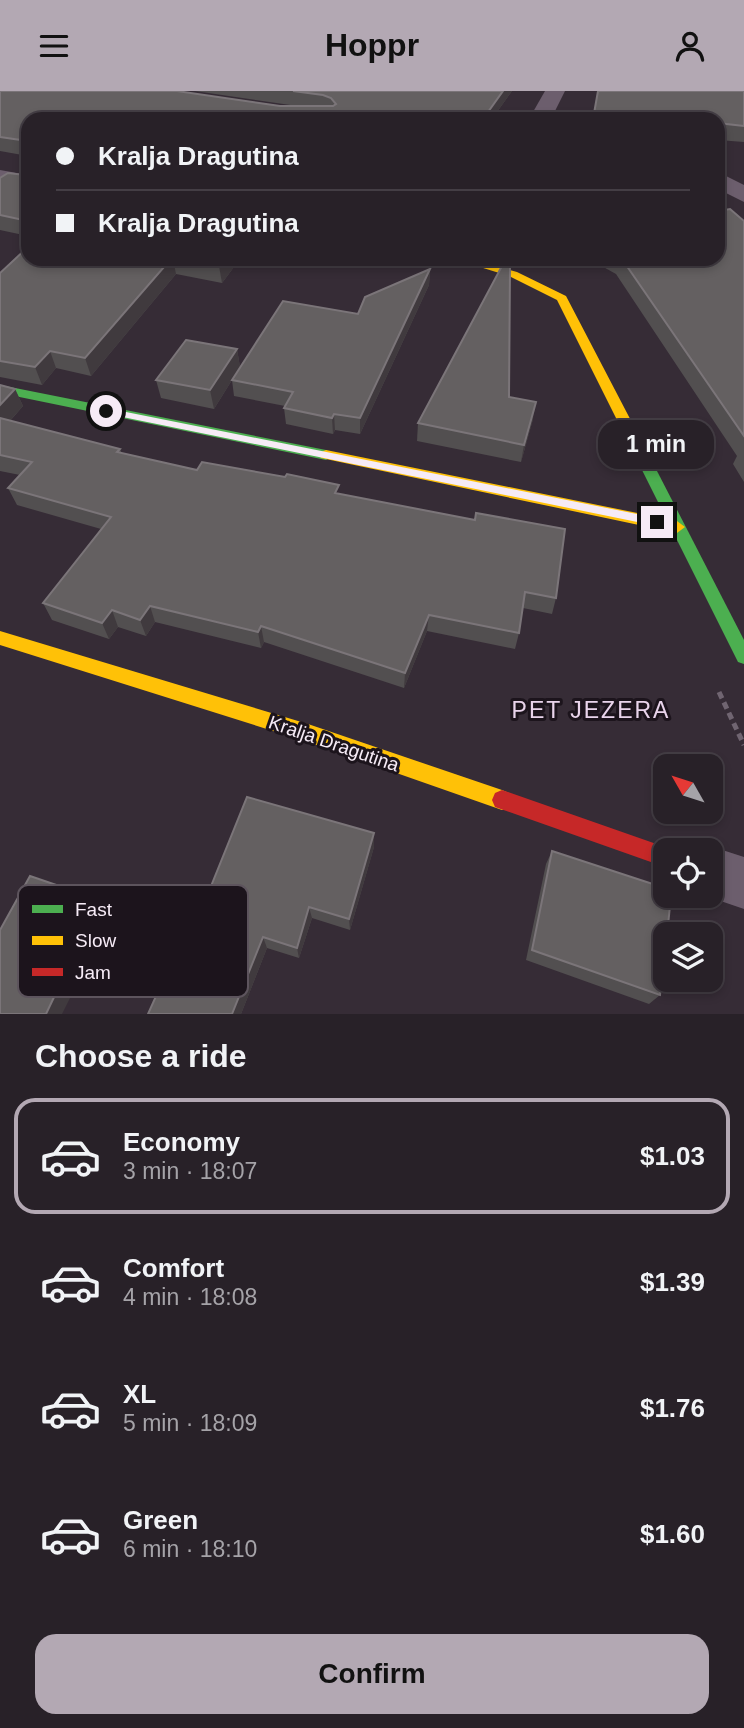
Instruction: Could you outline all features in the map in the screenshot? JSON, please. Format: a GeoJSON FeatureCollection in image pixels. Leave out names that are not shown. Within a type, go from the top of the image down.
{"type":"FeatureCollection","features":[{"type":"Feature","properties":{"kind":"street"},"geometry":{"type":"LineString","coordinates":[[544,112],[555,91]]}},
{"type":"Feature","properties":{"kind":"street"},"geometry":{"type":"LineString","coordinates":[[0,177],[21,181]]}},
{"type":"Feature","properties":{"kind":"street"},"geometry":{"type":"LineString","coordinates":[[725,179],[744,180]]}},
{"type":"Feature","properties":{"kind":"street"},"geometry":{"type":"LineString","coordinates":[[725,183],[744,195]]}},
{"type":"Feature","properties":{"kind":"street"},"geometry":{"type":"LineString","coordinates":[[492,266],[527,278],[562,298],[744,657]]}},
{"type":"Feature","properties":{"kind":"street"},"geometry":{"type":"LineString","coordinates":[[0,389],[677,527]]}},
{"type":"Feature","properties":{"kind":"street","name":"Kralja Dragutina"},"geometry":{"type":"LineString","coordinates":[[0,638],[308,733],[653,853]]}},
{"type":"Feature","properties":{"kind":"street"},"geometry":{"type":"LineString","coordinates":[[723,876],[744,883]]}},
{"type":"Feature","properties":{"kind":"building"},"geometry":{"type":"Polygon","coordinates":[[[0,91],[177,91],[280,106],[333,106],[336,104],[331,98],[323,95],[293,91],[503,91],[488,112],[21,112],[21,140],[0,137],[0,91]]]}},
{"type":"Feature","properties":{"kind":"building"},"geometry":{"type":"Polygon","coordinates":[[[598,91],[744,91],[744,126],[725,124],[725,112],[594,112],[598,91]]]}},
{"type":"Feature","properties":{"kind":"building"},"geometry":{"type":"Polygon","coordinates":[[[8,173],[21,175],[21,220],[0,215],[0,178],[8,173]]]}},
{"type":"Feature","properties":{"kind":"building"},"geometry":{"type":"Polygon","coordinates":[[[730,209],[744,221],[744,436],[627,266],[725,266],[725,210],[730,209]]]}},
{"type":"Feature","properties":{"kind":"building"},"geometry":{"type":"Polygon","coordinates":[[[21,254],[21,266],[165,266],[85,358],[50,351],[35,367],[0,361],[0,273],[21,254]]]}},
{"type":"Feature","properties":{"kind":"building"},"geometry":{"type":"Polygon","coordinates":[[[502,266],[510,267],[509,397],[536,402],[524,445],[418,423],[502,266]]]}},
{"type":"Feature","properties":{"kind":"building"},"geometry":{"type":"Polygon","coordinates":[[[430,269],[360,418],[334,414],[332,418],[284,408],[293,392],[232,380],[283,301],[358,314],[365,297],[430,269]]]}},
{"type":"Feature","properties":{"kind":"building"},"geometry":{"type":"Polygon","coordinates":[[[186,340],[237,349],[210,390],[156,380],[186,340]]]}},
{"type":"Feature","properties":{"kind":"building"},"geometry":{"type":"Polygon","coordinates":[[[0,385],[15,389],[0,405],[0,385]]]}},
{"type":"Feature","properties":{"kind":"building"},"geometry":{"type":"Polygon","coordinates":[[[0,418],[120,449],[117,452],[197,470],[202,462],[285,477],[287,474],[339,485],[335,493],[475,520],[476,513],[565,529],[556,598],[525,592],[519,633],[429,615],[405,673],[261,626],[258,632],[150,606],[140,620],[112,610],[102,623],[43,603],[111,517],[8,488],[32,462],[0,455],[0,418]]]}},
{"type":"Feature","properties":{"kind":"building"},"geometry":{"type":"Polygon","coordinates":[[[247,797],[374,833],[349,919],[309,907],[297,948],[263,937],[248,974],[248,885],[211,885],[247,797]]]}},
{"type":"Feature","properties":{"kind":"building"},"geometry":{"type":"Polygon","coordinates":[[[552,851],[653,884],[653,908],[670,908],[668,922],[653,922],[653,992],[660,992],[660,995],[532,950],[552,851]]]}},
{"type":"Feature","properties":{"kind":"building"},"geometry":{"type":"Polygon","coordinates":[[[30,876],[56,885],[25,885],[30,876]]]}},
{"type":"Feature","properties":{"kind":"building"},"geometry":{"type":"Polygon","coordinates":[[[18,898],[18,997],[54,997],[46,1014],[0,1014],[0,930],[18,898]]]}},
{"type":"Feature","properties":{"kind":"building"},"geometry":{"type":"Polygon","coordinates":[[[156,997],[239,997],[232,1014],[148,1014],[156,997]]]}},
{"type":"Feature","properties":{"kind":"traffic: fast"},"geometry":{"type":"LineString","coordinates":[[0,389],[326,455]]}},
{"type":"Feature","properties":{"kind":"traffic: fast"},"geometry":{"type":"LineString","coordinates":[[632,436],[744,657]]}},
{"type":"Feature","properties":{"kind":"traffic: slow"},"geometry":{"type":"LineString","coordinates":[[484,266],[513,274],[562,298],[632,436]]}},
{"type":"Feature","properties":{"kind":"traffic: slow"},"geometry":{"type":"LineString","coordinates":[[326,455],[677,527]]}},
{"type":"Feature","properties":{"kind":"traffic: slow"},"geometry":{"type":"LineString","coordinates":[[0,638],[308,733],[502,800]]}},
{"type":"Feature","properties":{"kind":"traffic: jam"},"geometry":{"type":"LineString","coordinates":[[502,800],[653,853]]}},
{"type":"Feature","properties":{"kind":"district","name":"PET JEZERA"},"geometry":{"type":"Point","coordinates":[591,710]}},
{"type":"Feature","properties":{"kind":"route"},"geometry":{"type":"LineString","coordinates":[[106,411],[657,522]]}}]}
